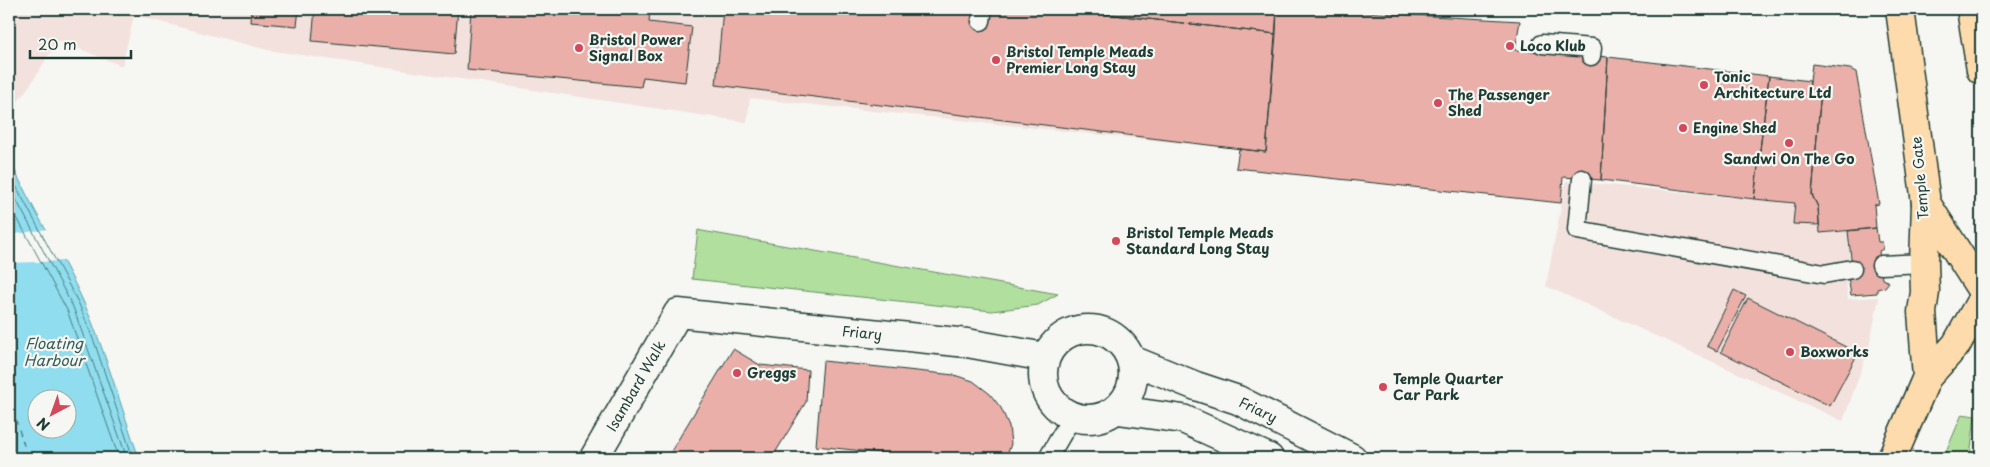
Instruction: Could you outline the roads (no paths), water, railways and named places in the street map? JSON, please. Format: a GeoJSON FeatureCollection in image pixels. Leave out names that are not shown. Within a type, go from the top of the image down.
{"type":"FeatureCollection","features":[{"type":"Feature","properties":{"kind":"main road","name":"Temple Gate"},"geometry":{"type":"LineString","coordinates":[[1900,9],[1926,203],[1925,292],[1922,312],[1926,377]]}},
{"type":"Feature","properties":{"kind":"main road"},"geometry":{"type":"LineString","coordinates":[[1971,9],[1981,70]]}},
{"type":"Feature","properties":{"kind":"main road"},"geometry":{"type":"LineString","coordinates":[[1926,203],[1981,289]]}},
{"type":"Feature","properties":{"kind":"main road","name":"Temple Gate"},"geometry":{"type":"LineString","coordinates":[[1892,458],[1926,377],[1956,345],[1981,301]]}},
{"type":"Feature","properties":{"kind":"street","name":"Friary"},"geometry":{"type":"LineString","coordinates":[[678,313],[967,343],[1045,357]]}},
{"type":"Feature","properties":{"kind":"street","name":"Isambard Walk"},"geometry":{"type":"LineString","coordinates":[[594,458],[678,313]]}},
{"type":"Feature","properties":{"kind":"street"},"geometry":{"type":"LineString","coordinates":[[1086,328],[1102,331],[1115,338],[1132,360],[1134,375],[1131,391],[1118,410],[1104,418],[1087,420],[1072,417],[1056,407],[1046,394],[1042,373],[1045,357],[1052,346],[1064,335],[1086,328]]}},
{"type":"Feature","properties":{"kind":"street","name":"Friary"},"geometry":{"type":"LineString","coordinates":[[1132,360],[1196,386],[1238,400],[1352,458]]}},
{"type":"Feature","properties":{"kind":"street"},"geometry":{"type":"LineString","coordinates":[[1118,410],[1183,419],[1270,458]]}},
{"type":"Feature","properties":{"kind":"lane"},"geometry":{"type":"LineString","coordinates":[[1542,44],[1592,48],[1591,56]]}},
{"type":"Feature","properties":{"kind":"lane"},"geometry":{"type":"LineString","coordinates":[[1582,179],[1577,230],[1824,274],[1852,269]]}},
{"type":"Feature","properties":{"kind":"lane"},"geometry":{"type":"LineString","coordinates":[[1882,265],[1924,263]]}},
{"type":"Feature","properties":{"kind":"lane"},"geometry":{"type":"LineString","coordinates":[[1048,458],[1072,417]]}},
{"type":"Feature","properties":{"kind":"water","name":"Floating Harbour"},"geometry":{"type":"Polygon","coordinates":[[[9,157],[26,194],[84,303],[139,458],[9,458],[9,157]]]}},
{"type":"Feature","properties":{"kind":"place","name":"Loco Klub"},"geometry":{"type":"Point","coordinates":[1510,46]}},
{"type":"Feature","properties":{"kind":"place","name":"Bristol Power Signal Box"},"geometry":{"type":"Point","coordinates":[579,48]}},
{"type":"Feature","properties":{"kind":"place","name":"Bristol Temple Meads Premier Long Stay"},"geometry":{"type":"Point","coordinates":[996,60]}},
{"type":"Feature","properties":{"kind":"place","name":"Tonic Architecture Ltd"},"geometry":{"type":"Point","coordinates":[1704,85]}},
{"type":"Feature","properties":{"kind":"place","name":"The Passenger Shed"},"geometry":{"type":"Point","coordinates":[1438,103]}},
{"type":"Feature","properties":{"kind":"place","name":"Engine Shed"},"geometry":{"type":"Point","coordinates":[1683,128]}},
{"type":"Feature","properties":{"kind":"place","name":"Sandwi On The Go"},"geometry":{"type":"Point","coordinates":[1789,143]}},
{"type":"Feature","properties":{"kind":"place","name":"Bristol Temple Meads Standard Long Stay"},"geometry":{"type":"Point","coordinates":[1116,241]}},
{"type":"Feature","properties":{"kind":"place","name":"Boxworks"},"geometry":{"type":"Point","coordinates":[1790,352]}},
{"type":"Feature","properties":{"kind":"place","name":"Greggs"},"geometry":{"type":"Point","coordinates":[737,373]}},
{"type":"Feature","properties":{"kind":"place","name":"Temple Quarter Car Park"},"geometry":{"type":"Point","coordinates":[1383,387]}}]}
